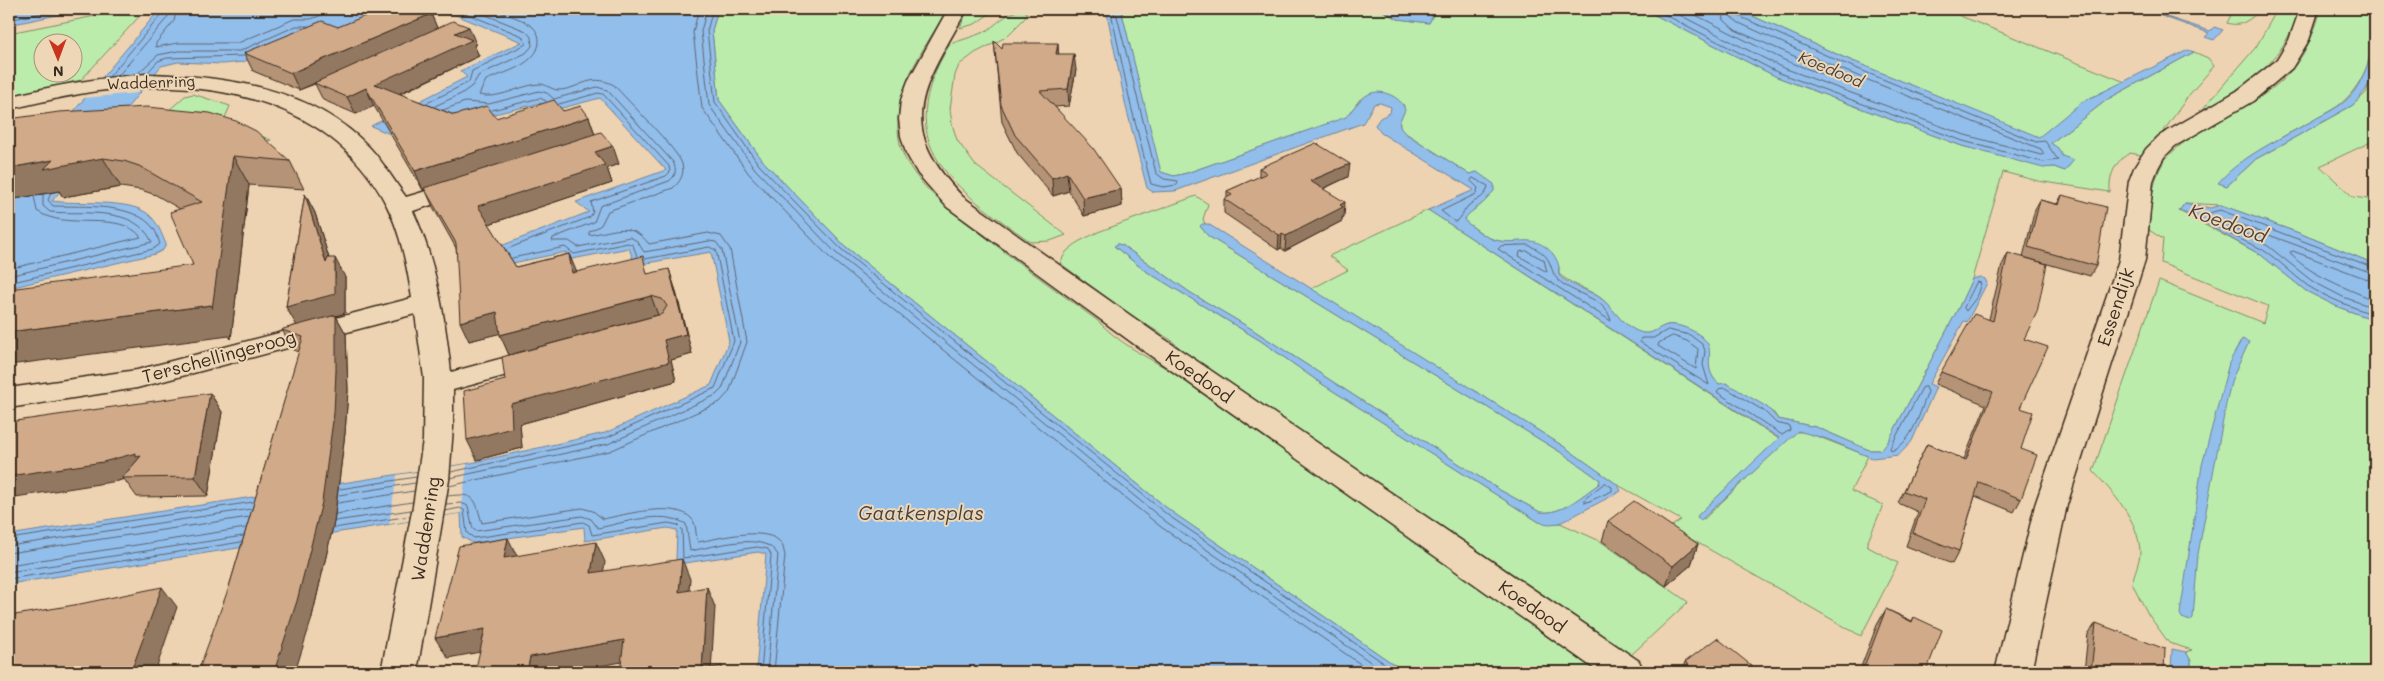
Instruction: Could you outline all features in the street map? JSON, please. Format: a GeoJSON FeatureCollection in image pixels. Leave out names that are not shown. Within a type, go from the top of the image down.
{"type":"FeatureCollection","features":[{"type":"Feature","properties":{"kind":"street","name":"Koedood"},"geometry":{"type":"LineString","coordinates":[[957,9],[928,59],[917,84],[911,109],[910,134],[916,152],[939,186],[956,202],[1136,333],[1626,672]]}},
{"type":"Feature","properties":{"kind":"street","name":"Essendijk"},"geometry":{"type":"LineString","coordinates":[[2013,672],[2051,506],[2132,260],[2141,181],[2146,168],[2154,154],[2167,141],[2244,96],[2267,80],[2285,64],[2300,40],[2310,9]]}},
{"type":"Feature","properties":{"kind":"street","name":"Waddenring"},"geometry":{"type":"LineString","coordinates":[[9,103],[46,94],[94,86],[181,80],[212,82],[301,100],[323,122],[362,153],[400,207],[427,302],[434,341],[439,413],[435,469],[414,603],[399,672]]}},
{"type":"Feature","properties":{"kind":"street"},"geometry":{"type":"LineString","coordinates":[[400,207],[483,180]]}},
{"type":"Feature","properties":{"kind":"street","name":"Terschellingeroog"},"geometry":{"type":"LineString","coordinates":[[9,398],[137,379],[427,302]]}},
{"type":"Feature","properties":{"kind":"street"},"geometry":{"type":"LineString","coordinates":[[438,385],[562,351]]}},
{"type":"Feature","properties":{"kind":"green space"},"geometry":{"type":"Polygon","coordinates":[[[131,9],[146,9],[82,79],[82,32],[32,32],[32,82],[72,82],[9,96],[9,33],[131,9]]]}},
{"type":"Feature","properties":{"kind":"green space"},"geometry":{"type":"Polygon","coordinates":[[[718,9],[947,9],[908,78],[900,103],[898,118],[899,141],[907,162],[930,192],[1122,341],[1166,368],[1604,672],[1405,672],[1172,512],[845,246],[763,161],[719,100],[712,31],[718,9]]]}},
{"type":"Feature","properties":{"kind":"green space"},"geometry":{"type":"Polygon","coordinates":[[[968,9],[996,9],[975,24],[960,28],[968,9]]]}},
{"type":"Feature","properties":{"kind":"green space"},"geometry":{"type":"Polygon","coordinates":[[[1121,9],[1379,9],[1398,19],[1429,23],[1436,9],[1643,9],[1777,77],[1962,146],[2065,171],[2061,155],[2051,143],[2108,99],[2194,52],[2208,58],[2214,66],[2189,95],[2163,132],[2141,155],[2130,153],[2120,160],[2112,174],[2110,192],[2038,181],[2003,172],[1972,279],[1958,309],[1889,440],[1881,450],[1869,450],[1816,427],[1778,419],[1774,413],[1733,392],[1714,379],[1709,367],[1707,344],[1699,335],[1675,325],[1667,325],[1649,333],[1635,331],[1624,323],[1602,299],[1559,274],[1559,267],[1511,242],[1487,237],[1463,220],[1494,191],[1477,172],[1469,174],[1401,130],[1399,119],[1403,115],[1404,105],[1360,99],[1347,117],[1187,173],[1174,176],[1160,172],[1121,9]]]}},
{"type":"Feature","properties":{"kind":"green space"},"geometry":{"type":"Polygon","coordinates":[[[1737,9],[1943,9],[2125,82],[2082,102],[2039,138],[1843,57],[1737,9]]]}},
{"type":"Feature","properties":{"kind":"green space"},"geometry":{"type":"Polygon","coordinates":[[[2234,9],[2262,9],[2242,23],[2227,23],[2234,9]]]}},
{"type":"Feature","properties":{"kind":"green space"},"geometry":{"type":"Polygon","coordinates":[[[2281,9],[2300,9],[2292,29],[2273,59],[2249,81],[2201,111],[2256,47],[2274,15],[2281,9]]]}},
{"type":"Feature","properties":{"kind":"green space"},"geometry":{"type":"Polygon","coordinates":[[[2321,9],[2375,9],[2374,37],[2371,50],[2368,62],[2357,86],[2338,106],[2258,151],[2243,161],[2219,183],[2227,186],[2256,159],[2353,105],[2366,93],[2375,67],[2375,140],[2320,166],[2353,197],[2375,200],[2375,264],[2299,233],[2221,205],[2185,203],[2179,211],[2261,255],[2306,291],[2338,307],[2375,320],[2375,672],[2191,672],[2191,661],[2186,652],[2192,650],[2169,643],[2148,614],[2132,583],[2140,552],[2139,540],[2124,508],[2093,471],[2159,281],[2263,323],[2268,306],[2161,263],[2163,239],[2149,230],[2154,187],[2163,163],[2176,149],[2278,84],[2303,54],[2313,34],[2321,9]]]}},
{"type":"Feature","properties":{"kind":"green space"},"geometry":{"type":"Polygon","coordinates":[[[1025,11],[1028,15],[1006,37],[975,53],[959,65],[955,75],[950,109],[957,140],[975,165],[1066,235],[1050,241],[1031,242],[977,203],[955,183],[938,161],[928,137],[925,110],[932,80],[950,44],[984,32],[1011,13],[1025,11]]]}},
{"type":"Feature","properties":{"kind":"green space"},"geometry":{"type":"Polygon","coordinates":[[[193,94],[230,106],[224,120],[271,140],[263,142],[148,129],[185,96],[193,94]]]}},
{"type":"Feature","properties":{"kind":"green space"},"geometry":{"type":"Polygon","coordinates":[[[1196,196],[1208,204],[1203,219],[1205,224],[1200,226],[1208,236],[1565,455],[1600,480],[1599,484],[1564,508],[1556,511],[1540,512],[1498,489],[1250,328],[1191,293],[1122,245],[1117,244],[1115,247],[1144,270],[1261,341],[1319,382],[1539,522],[1560,523],[1600,541],[1688,602],[1631,655],[1187,355],[1171,340],[1123,310],[1060,263],[1066,252],[1078,242],[1098,232],[1196,196]]]}},
{"type":"Feature","properties":{"kind":"green space"},"geometry":{"type":"Polygon","coordinates":[[[1428,210],[1779,439],[1698,515],[1704,519],[1795,432],[1806,432],[1868,456],[1851,491],[1883,505],[1866,546],[1898,563],[1861,636],[1670,527],[1681,520],[1618,485],[1563,446],[1311,289],[1348,270],[1329,256],[1428,210]]]}},
{"type":"Feature","properties":{"kind":"water"},"geometry":{"type":"Polygon","coordinates":[[[9,9],[86,9],[9,25],[9,9]]]}},
{"type":"Feature","properties":{"kind":"water"},"geometry":{"type":"Polygon","coordinates":[[[160,9],[412,9],[377,23],[312,38],[301,36],[243,62],[223,64],[178,62],[161,66],[52,201],[115,204],[139,209],[148,214],[157,224],[166,244],[163,250],[155,254],[9,288],[9,188],[160,9]]]}},
{"type":"Feature","properties":{"kind":"water","name":"Gaatkensplas"},"geometry":{"type":"Polygon","coordinates":[[[441,9],[718,9],[712,31],[719,100],[763,161],[845,246],[1172,512],[1405,672],[756,672],[766,554],[758,552],[685,563],[676,561],[677,530],[667,528],[585,541],[584,527],[473,543],[462,537],[461,513],[9,584],[9,535],[471,463],[605,433],[711,385],[729,341],[711,252],[635,265],[629,248],[567,260],[566,252],[479,270],[475,256],[589,212],[576,202],[666,170],[600,98],[547,112],[541,103],[397,137],[371,126],[467,77],[460,71],[522,42],[441,9]]]}},
{"type":"Feature","properties":{"kind":"water"},"geometry":{"type":"Polygon","coordinates":[[[1106,9],[1121,9],[1161,172],[1174,176],[1187,173],[1346,117],[1365,96],[1374,92],[1385,93],[1400,101],[1403,105],[1405,110],[1400,127],[1405,133],[1469,174],[1477,172],[1494,184],[1494,191],[1464,220],[1476,230],[1495,240],[1506,242],[1533,241],[1539,243],[1552,252],[1562,278],[1599,297],[1629,327],[1640,332],[1649,333],[1667,325],[1676,325],[1699,334],[1707,342],[1710,353],[1710,371],[1719,384],[1726,383],[1767,407],[1778,419],[1816,427],[1869,450],[1881,450],[1889,440],[1972,279],[1980,277],[1985,279],[1987,283],[1967,322],[1964,321],[1929,384],[1936,387],[1912,441],[1899,455],[1872,458],[1827,439],[1798,431],[1701,520],[1697,517],[1698,515],[1779,438],[1428,210],[1474,190],[1381,133],[1375,125],[1380,118],[1390,113],[1391,107],[1380,103],[1374,104],[1363,123],[1175,191],[1153,192],[1147,188],[1126,107],[1106,9]]]}},
{"type":"Feature","properties":{"kind":"water"},"geometry":{"type":"Polygon","coordinates":[[[1379,9],[1436,9],[1429,23],[1398,19],[1379,9]]]}},
{"type":"Feature","properties":{"kind":"water"},"geometry":{"type":"Polygon","coordinates":[[[1643,9],[1737,9],[1843,57],[2039,137],[2082,102],[2188,50],[2194,52],[2108,99],[2051,143],[2058,148],[2062,156],[2074,160],[2065,171],[2054,167],[2043,168],[1962,146],[1777,77],[1643,9]]]}},
{"type":"Feature","properties":{"kind":"water"},"geometry":{"type":"Polygon","coordinates":[[[2142,9],[2210,31],[2214,27],[2223,30],[2214,40],[2205,37],[2209,33],[2142,9]]]}},
{"type":"Feature","properties":{"kind":"water"},"geometry":{"type":"Polygon","coordinates":[[[2375,38],[2374,67],[2370,82],[2353,105],[2256,159],[2227,186],[2218,183],[2252,155],[2331,111],[2348,98],[2363,75],[2375,38]]]}},
{"type":"Feature","properties":{"kind":"water"},"geometry":{"type":"Polygon","coordinates":[[[2185,203],[2210,208],[2221,205],[2299,233],[2375,264],[2375,320],[2338,307],[2306,291],[2261,255],[2202,222],[2203,219],[2179,211],[2185,203]]]}},
{"type":"Feature","properties":{"kind":"water"},"geometry":{"type":"Polygon","coordinates":[[[1208,224],[1563,446],[1618,485],[1621,491],[1560,523],[1549,524],[1539,522],[1319,382],[1261,341],[1144,270],[1114,246],[1117,244],[1122,245],[1191,293],[1250,328],[1498,489],[1540,512],[1556,511],[1564,508],[1599,484],[1600,480],[1565,455],[1208,236],[1200,226],[1208,224]]]}},
{"type":"Feature","properties":{"kind":"water"},"geometry":{"type":"Polygon","coordinates":[[[2242,339],[2249,342],[2232,379],[2227,399],[2198,554],[2193,618],[2190,621],[2182,618],[2180,614],[2202,465],[2229,363],[2242,339]]]}},
{"type":"Feature","properties":{"kind":"water"},"geometry":{"type":"Polygon","coordinates":[[[2172,649],[2186,652],[2191,661],[2191,672],[2171,672],[2172,649]]]}},
{"type":"Feature","properties":{"kind":"pier"},"geometry":{"type":"Polygon","coordinates":[[[153,73],[137,93],[84,98],[101,78],[153,73]]]}},
{"type":"Feature","properties":{"kind":"pier"},"geometry":{"type":"Polygon","coordinates":[[[467,464],[461,513],[389,524],[397,475],[467,464]]]}},
{"type":"Feature","properties":{"kind":"building"},"geometry":{"type":"Polygon","coordinates":[[[382,9],[401,13],[411,9],[418,9],[431,14],[291,73],[244,53],[322,21],[338,27],[382,9]]]}},
{"type":"Feature","properties":{"kind":"building"},"geometry":{"type":"Polygon","coordinates":[[[453,21],[469,27],[455,33],[472,40],[375,84],[454,115],[487,106],[496,118],[554,100],[563,111],[581,106],[589,117],[415,171],[366,88],[347,97],[314,83],[453,21]]]}},
{"type":"Feature","properties":{"kind":"building"},"geometry":{"type":"Polygon","coordinates":[[[994,41],[1002,49],[1003,43],[1058,43],[1056,54],[1074,54],[1068,89],[1040,91],[1093,148],[1121,189],[1083,198],[1067,173],[1052,178],[1015,135],[1001,105],[994,41]]]}},
{"type":"Feature","properties":{"kind":"building"},"geometry":{"type":"Polygon","coordinates":[[[147,107],[210,113],[236,121],[256,131],[290,161],[233,156],[212,309],[211,305],[9,332],[9,289],[193,265],[170,212],[202,202],[139,166],[124,161],[103,158],[44,169],[53,160],[9,168],[9,119],[59,112],[147,107]]]}},
{"type":"Feature","properties":{"kind":"building"},"geometry":{"type":"Polygon","coordinates":[[[601,132],[613,146],[595,152],[605,165],[478,206],[516,267],[569,254],[572,273],[643,256],[647,274],[669,269],[686,334],[664,340],[669,362],[511,404],[512,428],[467,440],[464,391],[505,380],[502,357],[662,314],[667,306],[662,299],[651,296],[500,335],[497,312],[460,322],[456,243],[424,188],[601,132]]]}},
{"type":"Feature","properties":{"kind":"building"},"geometry":{"type":"Polygon","coordinates":[[[1316,143],[1350,164],[1310,181],[1345,202],[1340,205],[1343,207],[1286,236],[1279,235],[1224,199],[1232,195],[1227,191],[1267,173],[1259,168],[1316,143]]]}},
{"type":"Feature","properties":{"kind":"building"},"geometry":{"type":"Polygon","coordinates":[[[305,194],[326,263],[328,258],[335,258],[335,294],[286,307],[305,194]]]}},
{"type":"Feature","properties":{"kind":"building"},"geometry":{"type":"Polygon","coordinates":[[[2062,195],[2106,207],[2096,266],[2028,247],[2040,200],[2059,205],[2062,195]]]}},
{"type":"Feature","properties":{"kind":"building"},"geometry":{"type":"Polygon","coordinates":[[[2008,253],[2047,264],[2037,312],[2024,339],[2048,347],[2020,408],[2033,412],[2021,449],[2037,455],[2021,499],[1979,482],[1959,551],[1913,533],[1925,499],[1904,491],[1927,444],[1966,460],[1993,392],[1941,372],[1974,314],[1993,321],[2008,253]]]}},
{"type":"Feature","properties":{"kind":"building"},"geometry":{"type":"Polygon","coordinates":[[[336,315],[334,413],[322,502],[297,601],[274,672],[198,672],[229,587],[303,337],[282,330],[336,315]]]}},
{"type":"Feature","properties":{"kind":"building"},"geometry":{"type":"Polygon","coordinates":[[[210,393],[195,477],[122,478],[141,456],[136,457],[136,453],[103,462],[9,476],[9,422],[210,393]]]}},
{"type":"Feature","properties":{"kind":"building"},"geometry":{"type":"Polygon","coordinates":[[[1634,501],[1698,544],[1673,566],[1608,521],[1634,501]]]}},
{"type":"Feature","properties":{"kind":"building"},"geometry":{"type":"Polygon","coordinates":[[[508,538],[504,558],[596,542],[591,573],[682,559],[679,592],[707,587],[702,670],[722,666],[722,672],[620,672],[624,640],[530,657],[527,672],[475,672],[485,629],[435,638],[459,546],[508,538]]]}},
{"type":"Feature","properties":{"kind":"building"},"geometry":{"type":"Polygon","coordinates":[[[162,587],[132,669],[115,672],[9,672],[9,616],[162,587]]]}},
{"type":"Feature","properties":{"kind":"building"},"geometry":{"type":"Polygon","coordinates":[[[1886,609],[1912,622],[1914,617],[1942,630],[1926,672],[1862,672],[1886,609]]]}},
{"type":"Feature","properties":{"kind":"building"},"geometry":{"type":"Polygon","coordinates":[[[2096,623],[2165,649],[2164,672],[2091,672],[2096,623]]]}},
{"type":"Feature","properties":{"kind":"building"},"geometry":{"type":"Polygon","coordinates":[[[1717,638],[1752,666],[1745,672],[1697,672],[1685,662],[1717,638]]]}}]}
